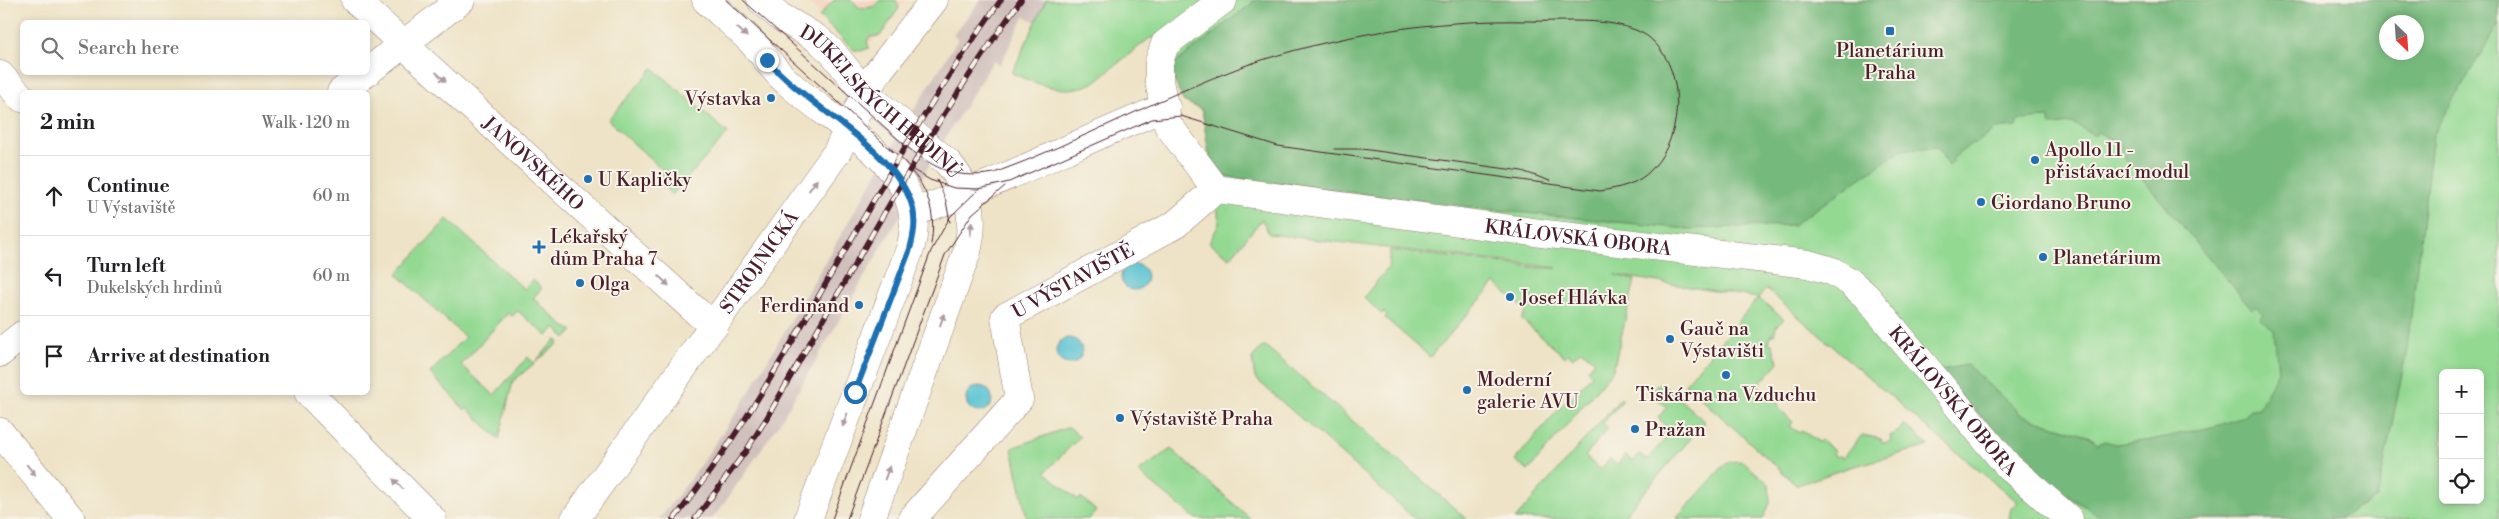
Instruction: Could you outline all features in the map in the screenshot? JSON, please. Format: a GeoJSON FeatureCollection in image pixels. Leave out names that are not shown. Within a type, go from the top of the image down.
{"type":"FeatureCollection","features":[{"type":"Feature","properties":{"kind":"street","name":"JANOVSKÉHO"},"geometry":{"type":"LineString","coordinates":[[355,0],[698,313],[715,325]]}},
{"type":"Feature","properties":{"kind":"street"},"geometry":{"type":"LineString","coordinates":[[370,70],[461,0]]}},
{"type":"Feature","properties":{"kind":"street","name":"DUKELSKÝCH HRDINŮ"},"geometry":{"type":"LineString","coordinates":[[706,0],[749,38],[782,78],[847,129],[899,178],[910,199],[914,212]]}},
{"type":"Feature","properties":{"kind":"street","name":"DUKELSKÝCH HRDINŮ"},"geometry":{"type":"LineString","coordinates":[[761,0],[779,16],[825,46],[865,93],[947,162],[958,174],[967,193]]}},
{"type":"Feature","properties":{"kind":"street","name":"STROJNICKÁ"},"geometry":{"type":"LineString","coordinates":[[574,519],[715,325],[837,152],[865,93],[883,63],[934,0]]}},
{"type":"Feature","properties":{"kind":"street"},"geometry":{"type":"LineString","coordinates":[[1216,190],[1168,125],[1160,81],[1159,62],[1165,44],[1223,0]]}},
{"type":"Feature","properties":{"kind":"street"},"geometry":{"type":"LineString","coordinates":[[0,75],[20,96]]}},
{"type":"Feature","properties":{"kind":"street"},"geometry":{"type":"LineString","coordinates":[[344,90],[364,75]]}},
{"type":"Feature","properties":{"kind":"street"},"geometry":{"type":"LineString","coordinates":[[808,519],[914,236],[914,212],[1019,172],[1103,132],[1166,107]]}},
{"type":"Feature","properties":{"kind":"street","name":"U VÝSTAVIŠTĚ"},"geometry":{"type":"LineString","coordinates":[[912,519],[1019,399],[1006,317],[1176,224],[1216,190]]}},
{"type":"Feature","properties":{"kind":"street","name":"KRÁLOVSKÁ OBORA"},"geometry":{"type":"LineString","coordinates":[[1216,190],[1548,234],[1748,256],[1808,264],[1832,271],[1850,282],[1866,296],[2008,466],[2069,519]]}},
{"type":"Feature","properties":{"kind":"street"},"geometry":{"type":"LineString","coordinates":[[871,519],[963,265],[972,226],[971,204],[967,193]]}},
{"type":"Feature","properties":{"kind":"street"},"geometry":{"type":"LineString","coordinates":[[0,353],[20,337]]}},
{"type":"Feature","properties":{"kind":"street"},"geometry":{"type":"LineString","coordinates":[[311,395],[432,519]]}},
{"type":"Feature","properties":{"kind":"street"},"geometry":{"type":"LineString","coordinates":[[0,432],[71,519]]}},
{"type":"Feature","properties":{"kind":"shaded area"},"geometry":{"type":"Polygon","coordinates":[[[805,0],[907,0],[864,51],[805,0]]]}},
{"type":"Feature","properties":{"kind":"shaded area"},"geometry":{"type":"Polygon","coordinates":[[[981,0],[1046,0],[1036,22],[1024,16],[1000,65],[993,61],[944,140],[780,422],[723,505],[712,519],[659,519],[690,480],[744,401],[909,118],[958,39],[953,35],[981,0]]]}},
{"type":"Feature","properties":{"kind":"green space"},"geometry":{"type":"Polygon","coordinates":[[[834,0],[851,0],[860,8],[873,7],[880,0],[896,0],[899,8],[880,36],[870,37],[867,41],[869,48],[861,51],[854,50],[819,16],[834,0]]]}},
{"type":"Feature","properties":{"kind":"green space"},"geometry":{"type":"Polygon","coordinates":[[[1046,0],[2499,0],[2499,519],[2009,519],[2011,508],[2018,502],[1938,437],[1766,289],[1758,298],[1615,275],[1635,280],[1613,370],[1528,471],[1515,460],[1569,397],[1571,398],[1592,375],[1587,370],[1595,361],[1581,350],[1573,358],[1568,354],[1565,357],[1521,319],[1527,311],[1495,283],[1430,357],[1385,318],[1387,315],[1384,312],[1381,314],[1364,297],[1388,268],[1390,250],[1540,268],[1557,268],[1269,234],[1262,219],[1230,258],[1209,243],[1219,224],[1216,189],[1219,137],[1151,37],[1093,83],[1083,87],[1062,89],[1032,81],[1012,73],[1046,0]]]}},
{"type":"Feature","properties":{"kind":"green space"},"geometry":{"type":"Polygon","coordinates":[[[1256,0],[2499,0],[2499,23],[2433,134],[2407,349],[2377,498],[2337,519],[2104,519],[2059,490],[2039,473],[1936,371],[1967,365],[2023,416],[2091,437],[2097,444],[2105,441],[2115,444],[2151,440],[2212,427],[2244,417],[2251,409],[2259,408],[2278,372],[2274,330],[2260,319],[2264,315],[2256,306],[2252,309],[2125,158],[2126,153],[2121,150],[2123,147],[2098,132],[2095,136],[2073,123],[2051,125],[2048,118],[2019,120],[2017,127],[1995,129],[1974,145],[1972,143],[1952,159],[1954,161],[1949,166],[1937,147],[1901,150],[1793,225],[1688,229],[1494,210],[1212,175],[1202,110],[1183,101],[1169,68],[1256,0]]]}},
{"type":"Feature","properties":{"kind":"green space"},"geometry":{"type":"Polygon","coordinates":[[[653,68],[728,133],[672,195],[656,180],[664,171],[608,120],[653,68]]]}},
{"type":"Feature","properties":{"kind":"green space"},"geometry":{"type":"Polygon","coordinates":[[[447,219],[524,289],[533,280],[542,288],[533,298],[564,326],[573,331],[566,338],[555,328],[547,336],[518,311],[512,316],[508,313],[461,365],[494,395],[528,357],[534,363],[556,339],[559,343],[513,381],[499,439],[467,408],[465,410],[430,373],[465,337],[397,274],[447,219]]]}},
{"type":"Feature","properties":{"kind":"green space"},"geometry":{"type":"Polygon","coordinates":[[[1758,298],[1784,319],[1776,327],[1774,335],[1770,335],[1768,343],[1772,344],[1778,362],[1758,386],[1762,389],[1760,391],[1765,395],[1767,393],[1779,404],[1777,406],[1793,422],[1790,426],[1799,433],[1801,430],[1819,442],[1821,440],[1834,451],[1833,454],[1843,458],[1862,435],[1881,439],[1883,443],[1891,441],[1890,436],[1899,431],[1904,424],[1929,446],[1847,468],[1797,485],[1685,384],[1758,298]]]}},
{"type":"Feature","properties":{"kind":"green space"},"geometry":{"type":"Polygon","coordinates":[[[1264,345],[1467,519],[1415,519],[1255,378],[1252,358],[1264,345]]]}},
{"type":"Feature","properties":{"kind":"green space"},"geometry":{"type":"Polygon","coordinates":[[[1660,382],[1705,422],[1621,519],[1515,519],[1621,398],[1623,400],[1603,423],[1608,428],[1585,456],[1600,470],[1610,459],[1617,465],[1625,455],[1633,461],[1640,454],[1647,460],[1666,438],[1659,432],[1665,424],[1658,418],[1667,407],[1650,393],[1660,382]]]}},
{"type":"Feature","properties":{"kind":"green space"},"geometry":{"type":"Polygon","coordinates":[[[1069,427],[1080,437],[1045,472],[1078,500],[1081,497],[1096,511],[1089,519],[1027,519],[1012,448],[1069,427]]]}},
{"type":"Feature","properties":{"kind":"green space"},"geometry":{"type":"Polygon","coordinates":[[[1171,449],[1251,519],[1196,519],[1138,472],[1171,449]]]}},
{"type":"Feature","properties":{"kind":"green space"},"geometry":{"type":"Polygon","coordinates":[[[1742,461],[1769,484],[1770,503],[1763,519],[1676,519],[1727,462],[1742,461]]]}},
{"type":"Feature","properties":{"kind":"water"},"geometry":{"type":"Polygon","coordinates":[[[1134,264],[1143,268],[1147,277],[1143,286],[1134,290],[1125,286],[1121,277],[1125,268],[1134,264]]]}},
{"type":"Feature","properties":{"kind":"water"},"geometry":{"type":"Polygon","coordinates":[[[1069,338],[1078,342],[1082,351],[1078,360],[1069,364],[1060,360],[1056,351],[1060,342],[1069,338]]]}},
{"type":"Feature","properties":{"kind":"water"},"geometry":{"type":"Polygon","coordinates":[[[979,386],[988,390],[992,399],[988,408],[979,412],[970,408],[966,399],[970,390],[979,386]]]}},
{"type":"Feature","properties":{"kind":"tram line"},"geometry":{"type":"LineString","coordinates":[[726,0],[893,152]]}},
{"type":"Feature","properties":{"kind":"tram line"},"geometry":{"type":"LineString","coordinates":[[743,0],[907,147]]}},
{"type":"Feature","properties":{"kind":"tram line"},"geometry":{"type":"LineString","coordinates":[[889,147],[913,170],[930,180],[954,188],[979,189],[1009,182],[1152,119],[1181,116],[1278,146],[1600,191],[1635,182],[1652,169],[1670,140],[1675,123],[1677,105],[1672,71],[1654,42],[1641,32],[1604,22],[1493,21],[1421,26],[1385,31],[1278,55],[1212,78],[1057,148],[994,173],[966,175],[943,170],[901,142]]}},
{"type":"Feature","properties":{"kind":"tram line"},"geometry":{"type":"LineString","coordinates":[[1334,149],[1362,149],[1522,171],[1550,181]]}},
{"type":"Feature","properties":{"kind":"tram line"},"geometry":{"type":"LineString","coordinates":[[912,172],[923,188],[930,206],[933,225],[931,244]]}},
{"type":"Feature","properties":{"kind":"tram line"},"geometry":{"type":"LineString","coordinates":[[937,180],[946,201],[950,222]]}},
{"type":"Feature","properties":{"kind":"tram line"},"geometry":{"type":"LineString","coordinates":[[847,519],[945,255],[972,214],[1005,186]]}},
{"type":"Feature","properties":{"kind":"tram line"},"geometry":{"type":"LineString","coordinates":[[832,519],[931,251],[950,217],[980,188]]}},
{"type":"Feature","properties":{"kind":"railway"},"geometry":{"type":"LineString","coordinates":[[674,519],[711,470],[762,393],[925,115],[1001,0]]}},
{"type":"Feature","properties":{"kind":"railway"},"geometry":{"type":"LineString","coordinates":[[695,519],[746,451],[768,416],[921,152],[986,50],[1021,0]]}},
{"type":"Feature","properties":{"kind":"place","name":"Planetárium Praha"},"geometry":{"type":"Point","coordinates":[1890,31]}},
{"type":"Feature","properties":{"kind":"place","name":"Výstavka"},"geometry":{"type":"Point","coordinates":[771,98]}},
{"type":"Feature","properties":{"kind":"place","name":"Apollo 11 - přistávací modul"},"geometry":{"type":"Point","coordinates":[2035,160]}},
{"type":"Feature","properties":{"kind":"place","name":"U Kapličky"},"geometry":{"type":"Point","coordinates":[588,179]}},
{"type":"Feature","properties":{"kind":"place","name":"Giordano Bruno"},"geometry":{"type":"Point","coordinates":[1981,202]}},
{"type":"Feature","properties":{"kind":"place","name":"Lékařský dům Praha 7"},"geometry":{"type":"Point","coordinates":[539,247]}},
{"type":"Feature","properties":{"kind":"place","name":"Planetárium"},"geometry":{"type":"Point","coordinates":[2043,257]}},
{"type":"Feature","properties":{"kind":"place","name":"Olga"},"geometry":{"type":"Point","coordinates":[580,283]}},
{"type":"Feature","properties":{"kind":"place","name":"Josef Hlávka"},"geometry":{"type":"Point","coordinates":[1510,297]}},
{"type":"Feature","properties":{"kind":"place","name":"Ferdinand"},"geometry":{"type":"Point","coordinates":[859,305]}},
{"type":"Feature","properties":{"kind":"place","name":"Gauč na Výstavišti"},"geometry":{"type":"Point","coordinates":[1670,339]}},
{"type":"Feature","properties":{"kind":"place","name":"Tiskárna na Vzduchu"},"geometry":{"type":"Point","coordinates":[1726,375]}},
{"type":"Feature","properties":{"kind":"place","name":"Moderní galerie AVU"},"geometry":{"type":"Point","coordinates":[1467,390]}},
{"type":"Feature","properties":{"kind":"place","name":"Výstaviště Praha"},"geometry":{"type":"Point","coordinates":[1120,418]}},
{"type":"Feature","properties":{"kind":"place","name":"Pražan"},"geometry":{"type":"Point","coordinates":[1635,429]}},
{"type":"Feature","properties":{"kind":"route"},"geometry":{"type":"LineString","coordinates":[[767,60],[782,78],[847,129],[892,170],[905,188],[914,212],[914,236],[910,249],[855,392]]}}]}
